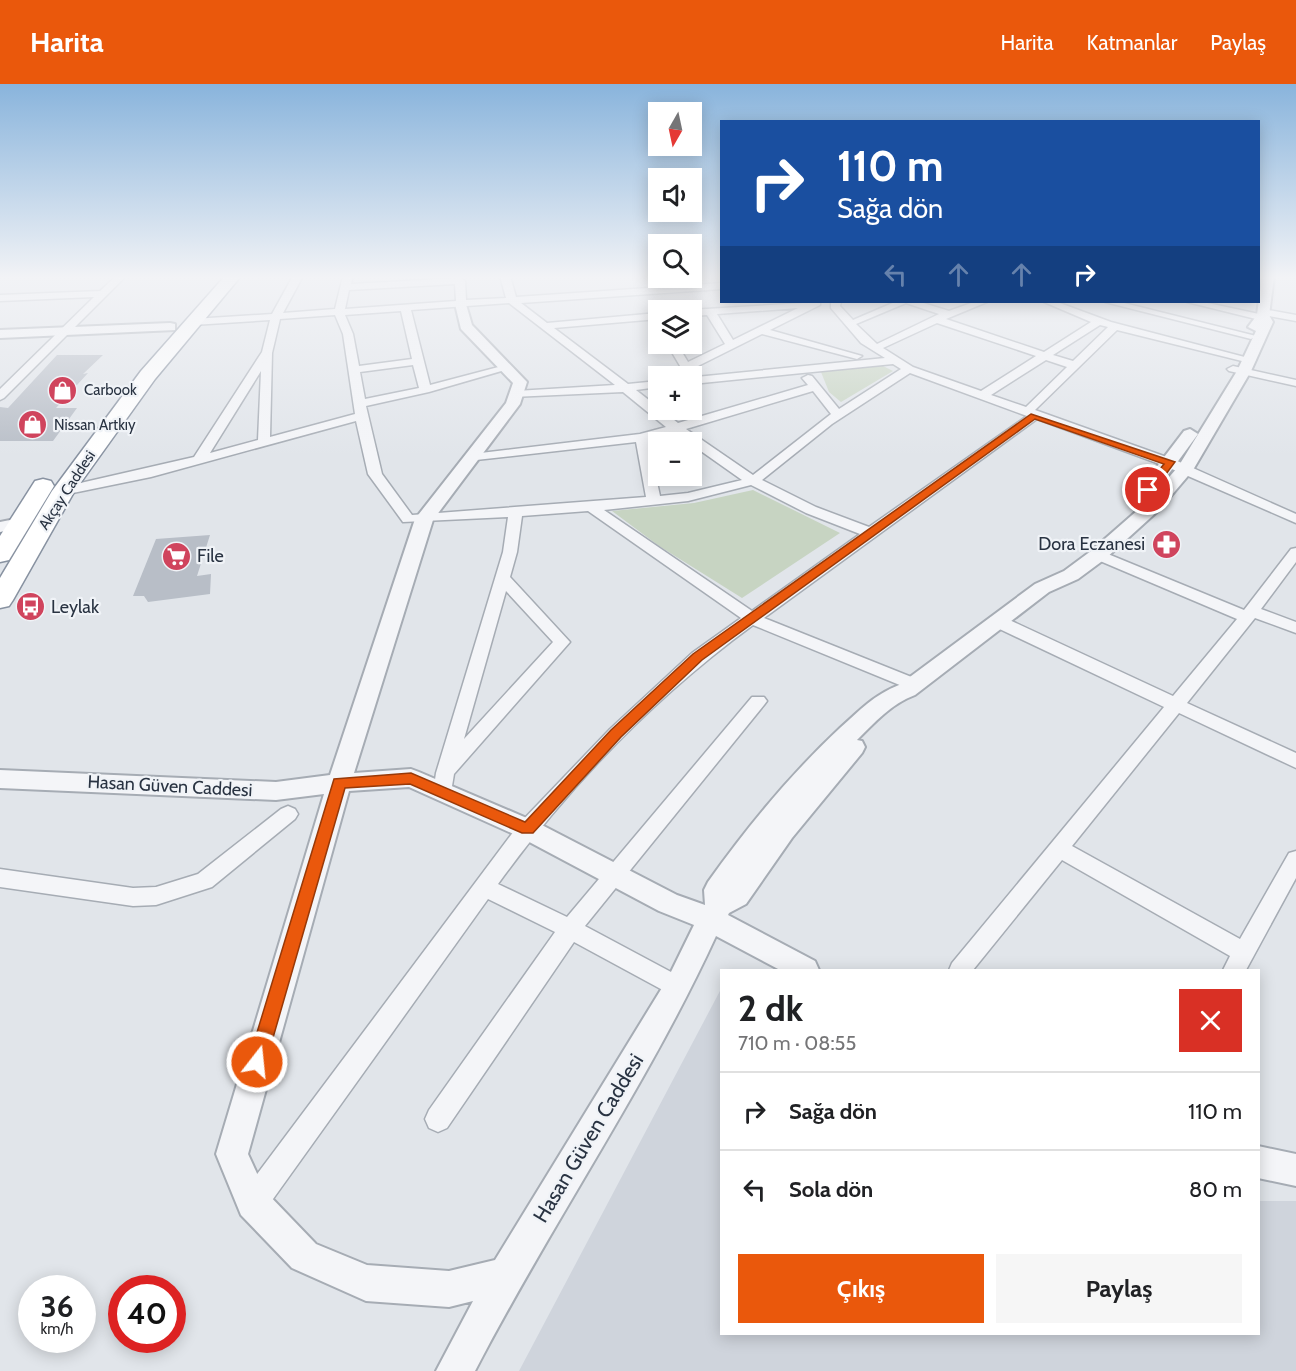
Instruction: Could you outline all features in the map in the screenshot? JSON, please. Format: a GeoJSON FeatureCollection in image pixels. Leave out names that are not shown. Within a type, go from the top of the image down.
{"type":"FeatureCollection","features":[{"type":"Feature","properties":{"kind":"highway","name":"Akçay Caddesi"},"geometry":{"type":"LineString","coordinates":[[68,450],[123,379],[162,336]]}},
{"type":"Feature","properties":{"kind":"highway","name":"Akçay Caddesi"},"geometry":{"type":"LineString","coordinates":[[0,600],[63,491],[148,375],[181,336]]}},
{"type":"Feature","properties":{"kind":"highway","name":"Akçay Caddesi"},"geometry":{"type":"LineString","coordinates":[[0,555],[10,525],[54,468]]}},
{"type":"Feature","properties":{"kind":"street"},"geometry":{"type":"LineString","coordinates":[[0,395],[60,336]]}},
{"type":"Feature","properties":{"kind":"street"},"geometry":{"type":"LineString","coordinates":[[264,443],[267,353],[271,336]]}},
{"type":"Feature","properties":{"kind":"street"},"geometry":{"type":"LineString","coordinates":[[348,336],[360,410],[375,474],[408,519],[515,513],[654,501],[688,497],[753,481],[837,414],[909,369]]}},
{"type":"Feature","properties":{"kind":"street"},"geometry":{"type":"LineString","coordinates":[[412,336],[425,390]]}},
{"type":"Feature","properties":{"kind":"street"},"geometry":{"type":"LineString","coordinates":[[476,336],[520,382],[513,404],[424,519],[339,783],[232,1154],[253,1203],[304,1256],[366,1282],[449,1289],[506,1275]]}},
{"type":"Feature","properties":{"kind":"street"},"geometry":{"type":"LineString","coordinates":[[558,336],[676,428],[753,481],[812,510],[871,533]]}},
{"type":"Feature","properties":{"kind":"street"},"geometry":{"type":"LineString","coordinates":[[725,336],[732,347]]}},
{"type":"Feature","properties":{"kind":"street"},"geometry":{"type":"LineString","coordinates":[[702,369],[732,347],[753,336]]}},
{"type":"Feature","properties":{"kind":"street"},"geometry":{"type":"LineString","coordinates":[[782,336],[857,356]]}},
{"type":"Feature","properties":{"kind":"street"},"geometry":{"type":"LineString","coordinates":[[865,336],[892,361],[909,369],[1180,463],[1296,510]]}},
{"type":"Feature","properties":{"kind":"street"},"geometry":{"type":"LineString","coordinates":[[869,336],[878,347],[928,372],[1032,412]]}},
{"type":"Feature","properties":{"kind":"street"},"geometry":{"type":"LineString","coordinates":[[834,367],[901,336]]}},
{"type":"Feature","properties":{"kind":"street"},"geometry":{"type":"LineString","coordinates":[[984,336],[1076,366]]}},
{"type":"Feature","properties":{"kind":"street"},"geometry":{"type":"LineString","coordinates":[[986,393],[1076,336]]}},
{"type":"Feature","properties":{"kind":"street"},"geometry":{"type":"LineString","coordinates":[[253,1203],[527,829],[616,734],[698,657],[871,533],[1032,412],[1104,336]]}},
{"type":"Feature","properties":{"kind":"street"},"geometry":{"type":"LineString","coordinates":[[1148,336],[1296,383]]}},
{"type":"Feature","properties":{"kind":"street","name":"Hasan Güven Caddesi"},"geometry":{"type":"LineString","coordinates":[[1241,364],[1251,336]]}},
{"type":"Feature","properties":{"kind":"street","name":"Hasan Güven Caddesi"},"geometry":{"type":"LineString","coordinates":[[455,1371],[506,1275],[678,987],[715,912],[737,896],[810,798],[859,742],[904,700],[910,687],[1042,588],[1071,575],[1098,555],[1153,506],[1258,336]]}},
{"type":"Feature","properties":{"kind":"street"},"geometry":{"type":"LineString","coordinates":[[199,460],[267,353]]}},
{"type":"Feature","properties":{"kind":"street"},"geometry":{"type":"LineString","coordinates":[[353,370],[418,361]]}},
{"type":"Feature","properties":{"kind":"street"},"geometry":{"type":"LineString","coordinates":[[702,376],[892,361]]}},
{"type":"Feature","properties":{"kind":"street"},"geometry":{"type":"LineString","coordinates":[[63,491],[146,474],[264,443],[360,410],[506,368]]}},
{"type":"Feature","properties":{"kind":"street"},"geometry":{"type":"LineString","coordinates":[[802,370],[837,414]]}},
{"type":"Feature","properties":{"kind":"street"},"geometry":{"type":"LineString","coordinates":[[516,395],[648,385]]}},
{"type":"Feature","properties":{"kind":"street"},"geometry":{"type":"LineString","coordinates":[[472,458],[641,438],[815,387]]}},
{"type":"Feature","properties":{"kind":"street"},"geometry":{"type":"LineString","coordinates":[[641,438],[654,501]]}},
{"type":"Feature","properties":{"kind":"street"},"geometry":{"type":"LineString","coordinates":[[1180,463],[1296,519]]}},
{"type":"Feature","properties":{"kind":"street","name":"Hasan Güven Caddesi"},"geometry":{"type":"LineString","coordinates":[[1042,588],[1057,569],[1120,519],[1180,463]]}},
{"type":"Feature","properties":{"kind":"street"},"geometry":{"type":"LineString","coordinates":[[591,507],[753,619],[910,687]]}},
{"type":"Feature","properties":{"kind":"street"},"geometry":{"type":"LineString","coordinates":[[444,783],[510,552],[515,513]]}},
{"type":"Feature","properties":{"kind":"street"},"geometry":{"type":"LineString","coordinates":[[961,969],[1250,614],[1296,552]]}},
{"type":"Feature","properties":{"kind":"street"},"geometry":{"type":"LineString","coordinates":[[1098,555],[1250,614],[1296,628]]}},
{"type":"Feature","properties":{"kind":"street"},"geometry":{"type":"LineString","coordinates":[[444,783],[562,642],[502,577]]}},
{"type":"Feature","properties":{"kind":"street"},"geometry":{"type":"LineString","coordinates":[[997,621],[1296,761]]}},
{"type":"Feature","properties":{"kind":"street"},"geometry":{"type":"LineString","coordinates":[[438,1119],[570,929],[758,701]]}},
{"type":"Feature","properties":{"kind":"street","name":"Hasan Güven Caddesi"},"geometry":{"type":"LineString","coordinates":[[0,779],[276,791],[339,783],[411,778],[444,783],[573,855],[614,873],[668,903],[715,912],[803,969]]}},
{"type":"Feature","properties":{"kind":"street"},"geometry":{"type":"LineString","coordinates":[[0,878],[134,897],[156,896],[205,881],[288,814]]}},
{"type":"Feature","properties":{"kind":"street"},"geometry":{"type":"LineString","coordinates":[[1058,848],[1239,962],[1296,860]]}},
{"type":"Feature","properties":{"kind":"street"},"geometry":{"type":"LineString","coordinates":[[483,887],[570,929],[678,987]]}},
{"type":"Feature","properties":{"kind":"street"},"geometry":{"type":"LineString","coordinates":[[1260,1162],[1296,1170]]}},
{"type":"Feature","properties":{"kind":"shaded area"},"geometry":{"type":"Polygon","coordinates":[[[720,991],[720,1335],[1260,1335],[1260,1201],[1296,1201],[1296,1371],[519,1371],[720,991]]]}},
{"type":"Feature","properties":{"kind":"green space"},"geometry":{"type":"Polygon","coordinates":[[[881,365],[893,371],[841,402],[829,392],[821,372],[881,365]]]}},
{"type":"Feature","properties":{"kind":"green space"},"geometry":{"type":"Polygon","coordinates":[[[753,490],[840,533],[742,598],[659,546],[612,511],[694,503],[753,490]]]}},
{"type":"Feature","properties":{"kind":"building"},"geometry":{"type":"Polygon","coordinates":[[[57,355],[103,355],[83,374],[88,373],[56,408],[77,408],[53,441],[0,441],[0,407],[8,408],[57,355]]]}},
{"type":"Feature","properties":{"kind":"building","name":"File"},"geometry":{"type":"Polygon","coordinates":[[[210,535],[197,576],[211,574],[210,594],[148,602],[144,596],[133,596],[156,539],[210,535]]]}},
{"type":"Feature","properties":{"kind":"place","name":"Carbook"},"geometry":{"type":"Point","coordinates":[63,390]}},
{"type":"Feature","properties":{"kind":"place","name":"Nissan Artkıy"},"geometry":{"type":"Point","coordinates":[33,425]}},
{"type":"Feature","properties":{"kind":"place","name":"Dora Eczanesi"},"geometry":{"type":"Point","coordinates":[1166,544]}},
{"type":"Feature","properties":{"kind":"place","name":"File"},"geometry":{"type":"Point","coordinates":[176,556]}},
{"type":"Feature","properties":{"kind":"place","name":"Leylak"},"geometry":{"type":"Point","coordinates":[30,607]}},
{"type":"Feature","properties":{"kind":"route"},"geometry":{"type":"LineString","coordinates":[[257,1062],[339,783],[411,778],[527,829],[616,734],[698,657],[1034,416],[1170,462],[1148,490]]}}]}
